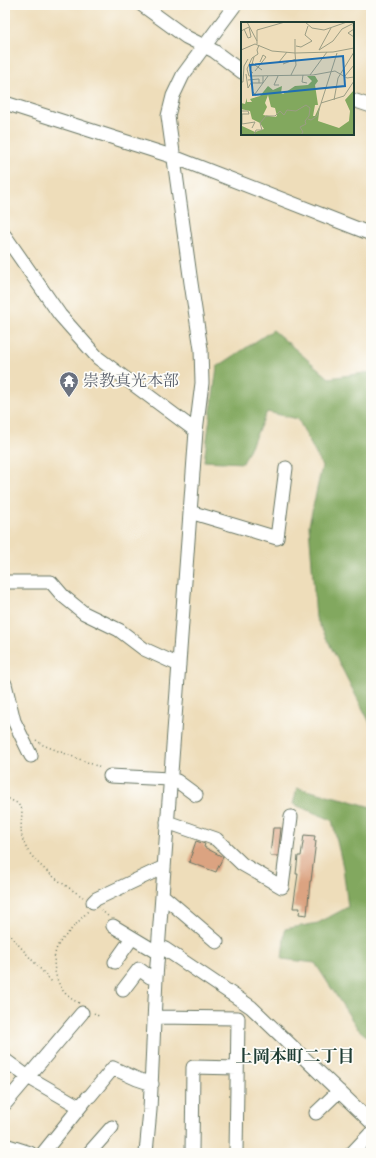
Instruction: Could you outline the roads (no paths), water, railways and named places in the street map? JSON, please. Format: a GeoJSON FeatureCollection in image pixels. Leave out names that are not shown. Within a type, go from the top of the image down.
{"type":"FeatureCollection","features":[{"type":"Feature","properties":{"kind":"street"},"geometry":{"type":"LineString","coordinates":[[142,5],[186,37],[214,51],[241,71]]}},
{"type":"Feature","properties":{"kind":"street"},"geometry":{"type":"LineString","coordinates":[[146,1153],[152,1084],[156,978],[178,665],[196,431],[202,383],[201,349],[168,116],[173,96],[183,75],[235,5]]}},
{"type":"Feature","properties":{"kind":"street"},"geometry":{"type":"LineString","coordinates":[[354,100],[371,106]]}},
{"type":"Feature","properties":{"kind":"street"},"geometry":{"type":"LineString","coordinates":[[5,102],[174,157],[371,234]]}},
{"type":"Feature","properties":{"kind":"street"},"geometry":{"type":"LineString","coordinates":[[5,236],[60,315],[98,358],[196,431]]}},
{"type":"Feature","properties":{"kind":"street"},"geometry":{"type":"LineString","coordinates":[[190,512],[277,538],[286,468]]}},
{"type":"Feature","properties":{"kind":"street"},"geometry":{"type":"LineString","coordinates":[[5,582],[51,582],[63,596],[84,613],[119,630],[144,649],[178,665]]}},
{"type":"Feature","properties":{"kind":"street"},"geometry":{"type":"LineString","coordinates":[[5,684],[14,721],[31,756]]}},
{"type":"Feature","properties":{"kind":"street"},"geometry":{"type":"LineString","coordinates":[[110,776],[170,779],[177,781],[196,795]]}},
{"type":"Feature","properties":{"kind":"street"},"geometry":{"type":"LineString","coordinates":[[167,822],[216,840],[242,864],[282,888],[291,817]]}},
{"type":"Feature","properties":{"kind":"street"},"geometry":{"type":"LineString","coordinates":[[94,904],[96,900],[164,868]]}},
{"type":"Feature","properties":{"kind":"street"},"geometry":{"type":"LineString","coordinates":[[162,895],[217,942]]}},
{"type":"Feature","properties":{"kind":"street"},"geometry":{"type":"LineString","coordinates":[[112,926],[132,938],[158,950],[165,949],[251,1007],[371,1122]]}},
{"type":"Feature","properties":{"kind":"street"},"geometry":{"type":"LineString","coordinates":[[114,962],[132,938]]}},
{"type":"Feature","properties":{"kind":"street"},"geometry":{"type":"LineString","coordinates":[[123,990],[139,969],[150,977],[156,978]]}},
{"type":"Feature","properties":{"kind":"street"},"geometry":{"type":"LineString","coordinates":[[5,1104],[86,1010]]}},
{"type":"Feature","properties":{"kind":"street"},"geometry":{"type":"LineString","coordinates":[[155,1017],[238,1018],[236,1153]]}},
{"type":"Feature","properties":{"kind":"street"},"geometry":{"type":"LineString","coordinates":[[5,1060],[28,1077],[80,1107]]}},
{"type":"Feature","properties":{"kind":"street"},"geometry":{"type":"LineString","coordinates":[[192,1153],[193,1067],[237,1068]]}},
{"type":"Feature","properties":{"kind":"street"},"geometry":{"type":"LineString","coordinates":[[43,1153],[113,1068],[152,1084]]}},
{"type":"Feature","properties":{"kind":"street"},"geometry":{"type":"LineString","coordinates":[[316,1114],[339,1091]]}},
{"type":"Feature","properties":{"kind":"street"},"geometry":{"type":"LineString","coordinates":[[89,1153],[112,1127]]}},
{"type":"Feature","properties":{"kind":"street"},"geometry":{"type":"LineString","coordinates":[[352,1153],[371,1133]]}},
{"type":"Feature","properties":{"kind":"street"},"geometry":{"type":"LineString","coordinates":[[5,1145],[30,1153]]}},
{"type":"Feature","properties":{"kind":"place","name":"崇教真光本部"},"geometry":{"type":"Point","coordinates":[69,398]}},
{"type":"Feature","properties":{"kind":"district","name":"上岡本町二丁目"},"geometry":{"type":"Point","coordinates":[295,1057]}}]}
